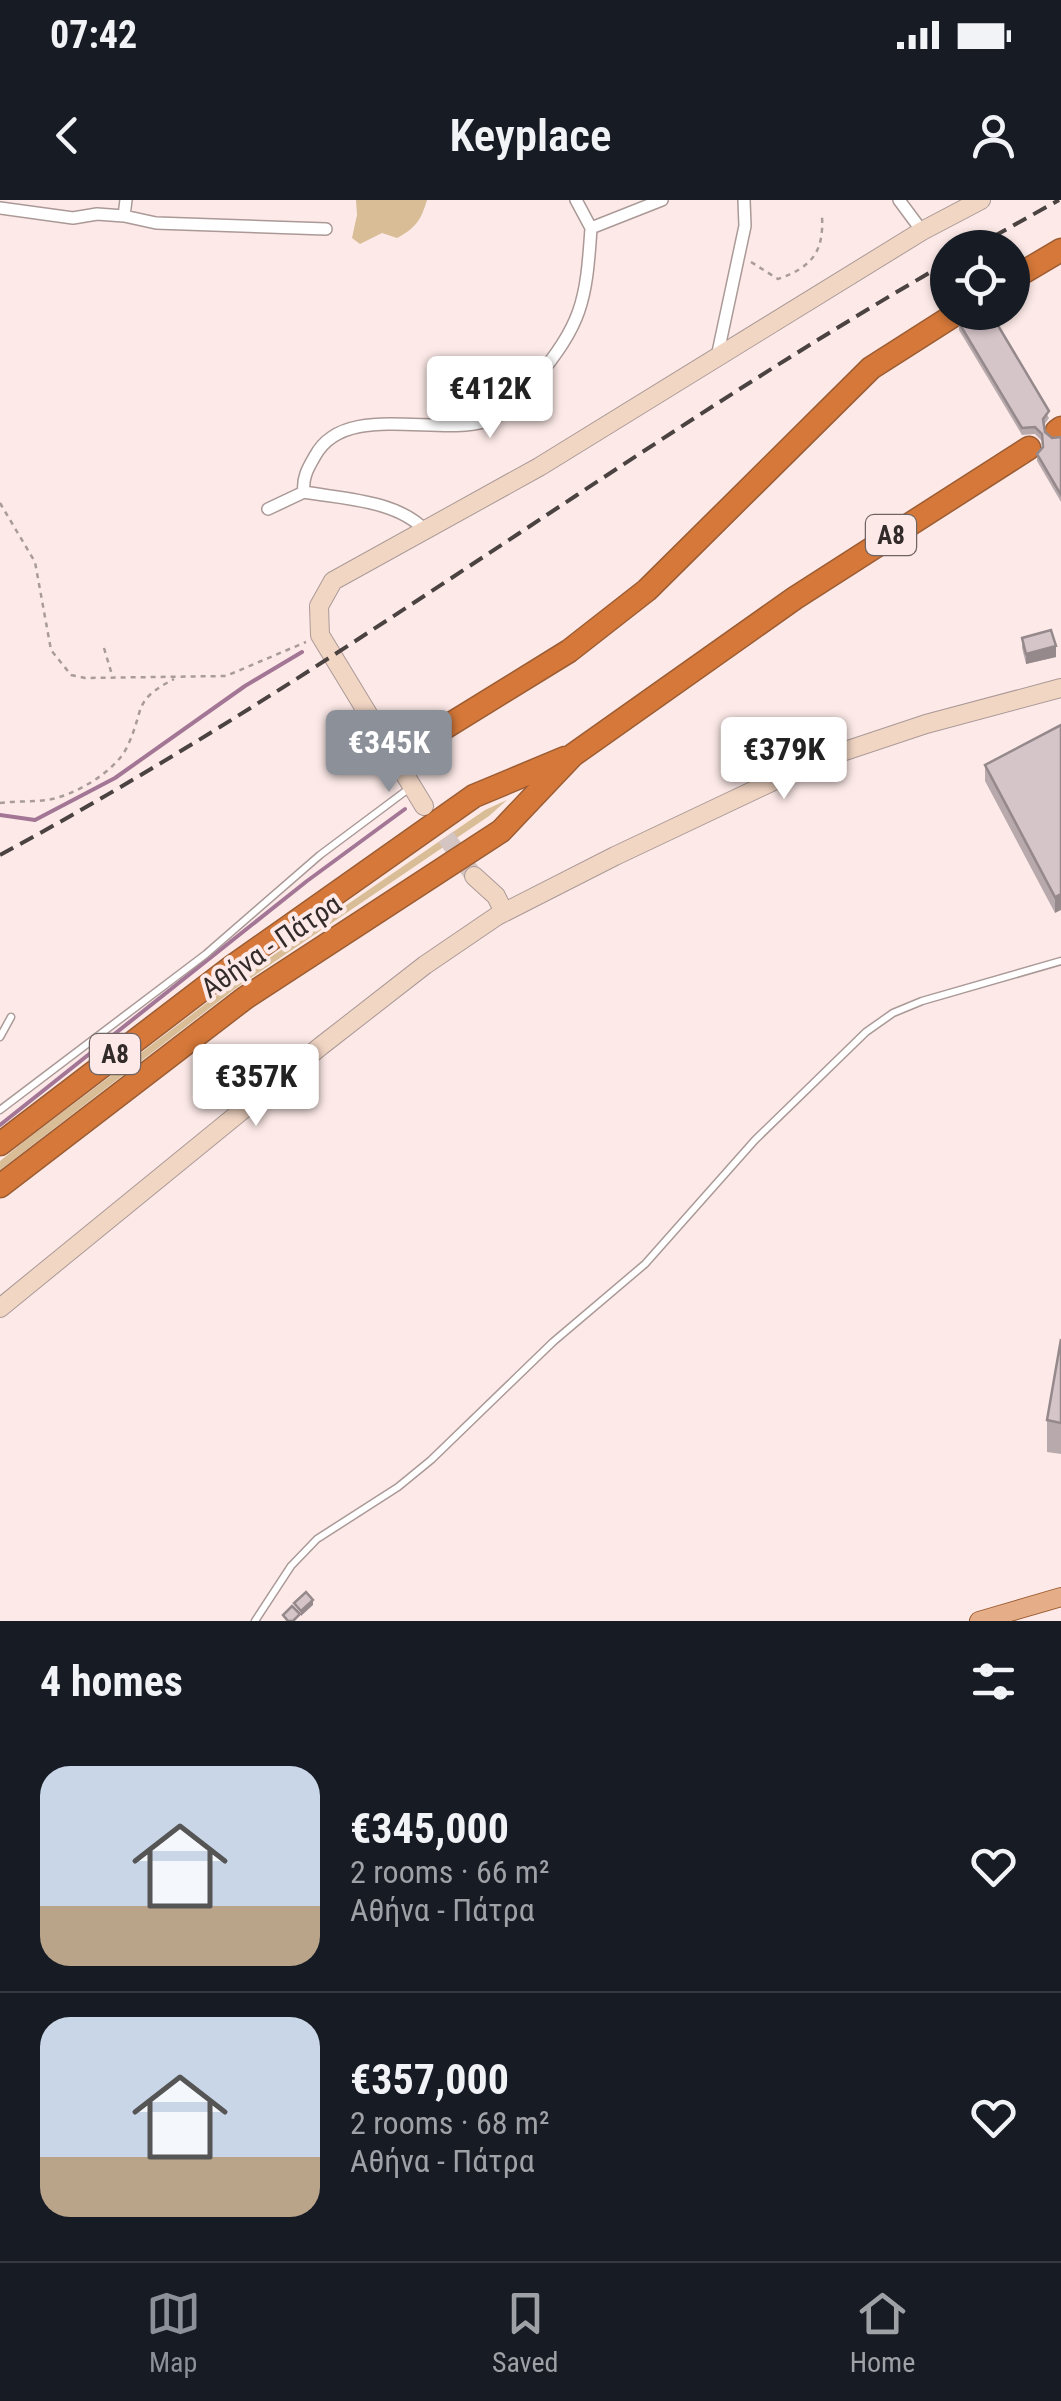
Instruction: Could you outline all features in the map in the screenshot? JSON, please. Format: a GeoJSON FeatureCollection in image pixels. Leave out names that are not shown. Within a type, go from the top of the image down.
{"type":"FeatureCollection","features":[{"type":"Feature","properties":{"kind":"highway"},"geometry":{"type":"LineString","coordinates":[[1030,268],[1061,250]]}},
{"type":"Feature","properties":{"kind":"highway"},"geometry":{"type":"LineString","coordinates":[[394,759],[569,650],[647,590],[871,368],[931,330]]}},
{"type":"Feature","properties":{"kind":"highway","name":"Αθήνα - Πάτρα"},"geometry":{"type":"LineString","coordinates":[[0,1186],[245,998],[501,831],[573,755],[795,598],[1029,448]]}},
{"type":"Feature","properties":{"kind":"highway","name":"Αθήνα - Πάτρα"},"geometry":{"type":"LineString","coordinates":[[0,1144],[233,966],[474,796],[573,755]]}},
{"type":"Feature","properties":{"kind":"main road"},"geometry":{"type":"LineString","coordinates":[[979,1621],[1061,1596]]}},
{"type":"Feature","properties":{"kind":"street"},"geometry":{"type":"LineString","coordinates":[[124,216],[126,200]]}},
{"type":"Feature","properties":{"kind":"street"},"geometry":{"type":"LineString","coordinates":[[304,492],[303,482],[321,444],[339,433],[395,424],[474,423],[489,420],[519,400],[559,353],[583,302],[591,228],[576,200]]}},
{"type":"Feature","properties":{"kind":"street"},"geometry":{"type":"LineString","coordinates":[[591,228],[662,200]]}},
{"type":"Feature","properties":{"kind":"street"},"geometry":{"type":"LineString","coordinates":[[716,357],[745,226],[744,200]]}},
{"type":"Feature","properties":{"kind":"street"},"geometry":{"type":"LineString","coordinates":[[899,200],[922,231]]}},
{"type":"Feature","properties":{"kind":"street"},"geometry":{"type":"LineString","coordinates":[[424,806],[320,635],[319,606],[334,581],[539,467],[922,231],[981,200]]}},
{"type":"Feature","properties":{"kind":"street"},"geometry":{"type":"LineString","coordinates":[[0,208],[73,218],[97,214],[156,222],[326,229]]}},
{"type":"Feature","properties":{"kind":"street"},"geometry":{"type":"LineString","coordinates":[[268,509],[304,492],[395,510],[416,521],[426,532]]}},
{"type":"Feature","properties":{"kind":"street"},"geometry":{"type":"LineString","coordinates":[[0,1308],[321,1046],[437,956],[497,916],[818,760],[926,724],[1061,688]]}},
{"type":"Feature","properties":{"kind":"lane"},"geometry":{"type":"LineString","coordinates":[[0,1110],[206,954],[320,855],[412,786]]}},
{"type":"Feature","properties":{"kind":"lane"},"geometry":{"type":"LineString","coordinates":[[257,1620],[291,1566],[316,1539],[409,1478],[552,1342],[635,1273],[755,1140],[866,1032],[893,1013],[922,1000],[1061,961]]}},
{"type":"Feature","properties":{"kind":"lane"},"geometry":{"type":"LineString","coordinates":[[0,1037],[11,1017]]}},
{"type":"Feature","properties":{"kind":"path"},"geometry":{"type":"LineString","coordinates":[[740,247],[746,257],[767,273],[778,279],[790,275],[817,253],[823,239],[822,216]]}},
{"type":"Feature","properties":{"kind":"path"},"geometry":{"type":"LineString","coordinates":[[0,503],[35,562],[52,650],[71,676],[226,676],[320,635]]}},
{"type":"Feature","properties":{"kind":"path"},"geometry":{"type":"LineString","coordinates":[[104,648],[112,677]]}},
{"type":"Feature","properties":{"kind":"path"},"geometry":{"type":"LineString","coordinates":[[0,803],[63,796],[99,776],[124,754],[138,709],[147,696],[177,677]]}},
{"type":"Feature","properties":{"kind":"shaded area"},"geometry":{"type":"Polygon","coordinates":[[[356,200],[427,200],[417,223],[397,238],[382,233],[360,244],[352,238],[356,200]]]}},
{"type":"Feature","properties":{"kind":"shaded area"},"geometry":{"type":"Polygon","coordinates":[[[507,800],[236,988],[0,1170],[0,1161],[26,1140],[233,983],[485,810],[507,800]]]}},
{"type":"Feature","properties":{"kind":"building"},"geometry":{"type":"Polygon","coordinates":[[[963,330],[1001,330],[1049,411],[1043,419],[1045,432],[1052,438],[1061,437],[1061,495],[1037,454],[1043,447],[1042,434],[1035,427],[1022,428],[963,330]]]}},
{"type":"Feature","properties":{"kind":"building"},"geometry":{"type":"Polygon","coordinates":[[[1051,630],[1056,646],[1026,654],[1022,638],[1051,630]]]}},
{"type":"Feature","properties":{"kind":"building"},"geometry":{"type":"Polygon","coordinates":[[[1061,725],[1061,894],[1055,897],[985,765],[1061,725]]]}},
{"type":"Feature","properties":{"kind":"building"},"geometry":{"type":"Polygon","coordinates":[[[1061,1339],[1061,1423],[1047,1420],[1061,1339]]]}},
{"type":"Feature","properties":{"kind":"building"},"geometry":{"type":"Polygon","coordinates":[[[306,1592],[313,1600],[301,1611],[294,1603],[306,1592]]]}},
{"type":"Feature","properties":{"kind":"building"},"geometry":{"type":"Polygon","coordinates":[[[292,1606],[300,1614],[288,1621],[283,1615],[292,1606]]]}},
{"type":"Feature","properties":{"kind":"waterway"},"geometry":{"type":"LineString","coordinates":[[0,815],[35,820],[115,778],[245,686],[302,652]]}},
{"type":"Feature","properties":{"kind":"waterway"},"geometry":{"type":"LineString","coordinates":[[0,1125],[307,881],[405,809]]}},
{"type":"Feature","properties":{"kind":"tunnel"},"geometry":{"type":"LineString","coordinates":[[430,815],[474,876]]}},
{"type":"Feature","properties":{"kind":"railway"},"geometry":{"type":"LineString","coordinates":[[1005,230],[1059,200]]}},
{"type":"Feature","properties":{"kind":"railway"},"geometry":{"type":"LineString","coordinates":[[0,855],[241,714],[710,408],[930,273]]}}]}
